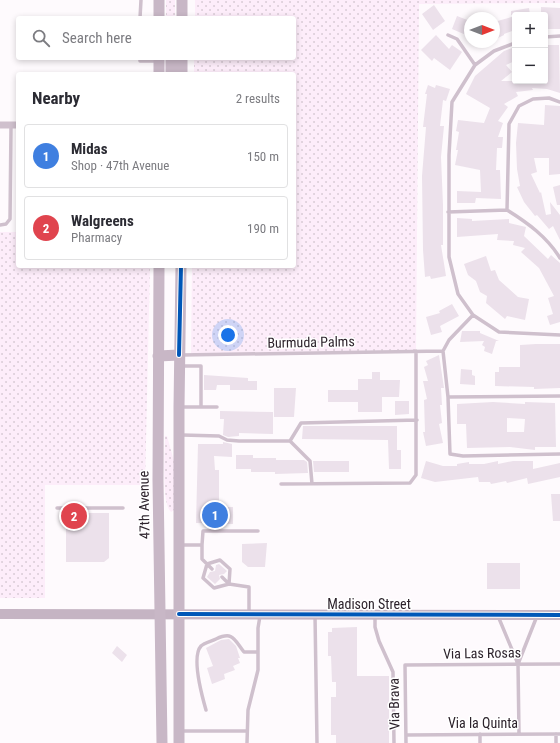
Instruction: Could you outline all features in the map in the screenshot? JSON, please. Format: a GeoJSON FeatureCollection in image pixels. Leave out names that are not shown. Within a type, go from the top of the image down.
{"type":"FeatureCollection","features":[{"type":"Feature","properties":{"kind":"main road"},"geometry":{"type":"LineString","coordinates":[[182,0],[182,16]]}},
{"type":"Feature","properties":{"kind":"main road"},"geometry":{"type":"LineString","coordinates":[[159,60],[159,72]]}},
{"type":"Feature","properties":{"kind":"main road"},"geometry":{"type":"LineString","coordinates":[[171,60],[172,72]]}},
{"type":"Feature","properties":{"kind":"main road"},"geometry":{"type":"LineString","coordinates":[[182,60],[182,72]]}},
{"type":"Feature","properties":{"kind":"main road","name":"47th Avenue"},"geometry":{"type":"LineString","coordinates":[[159,268],[158,356],[162,743]]}},
{"type":"Feature","properties":{"kind":"main road"},"geometry":{"type":"LineString","coordinates":[[179,743],[178,435],[181,268]]}},
{"type":"Feature","properties":{"kind":"main road"},"geometry":{"type":"LineString","coordinates":[[158,356],[179,361]]}},
{"type":"Feature","properties":{"kind":"main road","name":"Madison Street"},"geometry":{"type":"LineString","coordinates":[[0,614],[560,615]]}},
{"type":"Feature","properties":{"kind":"street"},"geometry":{"type":"LineString","coordinates":[[0,125],[15,125]]}},
{"type":"Feature","properties":{"kind":"lane"},"geometry":{"type":"LineString","coordinates":[[140,16],[141,0]]}},
{"type":"Feature","properties":{"kind":"lane"},"geometry":{"type":"LineString","coordinates":[[448,35],[457,39],[475,65]]}},
{"type":"Feature","properties":{"kind":"lane"},"geometry":{"type":"LineString","coordinates":[[548,37],[560,36]]}},
{"type":"Feature","properties":{"kind":"lane"},"geometry":{"type":"LineString","coordinates":[[512,44],[494,51],[475,65],[452,102],[448,212],[450,258],[458,294],[473,315],[499,332],[560,335]]}},
{"type":"Feature","properties":{"kind":"lane"},"geometry":{"type":"LineString","coordinates":[[140,60],[159,60]]}},
{"type":"Feature","properties":{"kind":"lane"},"geometry":{"type":"LineString","coordinates":[[507,210],[509,124],[519,106],[533,98],[549,98],[560,102]]}},
{"type":"Feature","properties":{"kind":"lane"},"geometry":{"type":"LineString","coordinates":[[0,225],[6,224],[10,219],[15,125]]}},
{"type":"Feature","properties":{"kind":"lane"},"geometry":{"type":"LineString","coordinates":[[448,212],[507,210],[530,225],[560,258]]}},
{"type":"Feature","properties":{"kind":"lane"},"geometry":{"type":"LineString","coordinates":[[473,315],[448,340],[443,351],[448,397],[450,454],[463,456],[560,454]]}},
{"type":"Feature","properties":{"kind":"lane","name":"Burmuda Palms"},"geometry":{"type":"LineString","coordinates":[[179,361],[443,351]]}},
{"type":"Feature","properties":{"kind":"lane"},"geometry":{"type":"LineString","coordinates":[[281,484],[410,483],[416,476],[416,352]]}},
{"type":"Feature","properties":{"kind":"lane"},"geometry":{"type":"LineString","coordinates":[[179,361],[200,366],[201,407]]}},
{"type":"Feature","properties":{"kind":"lane"},"geometry":{"type":"LineString","coordinates":[[448,397],[560,396]]}},
{"type":"Feature","properties":{"kind":"lane"},"geometry":{"type":"LineString","coordinates":[[179,407],[217,406]]}},
{"type":"Feature","properties":{"kind":"lane"},"geometry":{"type":"LineString","coordinates":[[290,441],[301,424],[417,420]]}},
{"type":"Feature","properties":{"kind":"lane"},"geometry":{"type":"LineString","coordinates":[[178,435],[219,436],[227,440],[239,441],[290,441],[310,461],[312,484]]}},
{"type":"Feature","properties":{"kind":"lane"},"geometry":{"type":"LineString","coordinates":[[57,508],[123,508]]}},
{"type":"Feature","properties":{"kind":"lane"},"geometry":{"type":"LineString","coordinates":[[212,569],[202,559],[203,530],[258,531]]}},
{"type":"Feature","properties":{"kind":"lane"},"geometry":{"type":"LineString","coordinates":[[178,545],[202,545]]}},
{"type":"Feature","properties":{"kind":"lane"},"geometry":{"type":"LineString","coordinates":[[207,564],[220,560],[230,569],[229,584]]}},
{"type":"Feature","properties":{"kind":"lane"},"geometry":{"type":"LineString","coordinates":[[207,564],[203,578],[214,588],[229,584],[250,587],[249,614]]}},
{"type":"Feature","properties":{"kind":"lane"},"geometry":{"type":"LineString","coordinates":[[222,577],[229,584]]}},
{"type":"Feature","properties":{"kind":"lane"},"geometry":{"type":"LineString","coordinates":[[247,743],[248,710],[258,670],[258,628],[260,614]]}},
{"type":"Feature","properties":{"kind":"lane"},"geometry":{"type":"LineString","coordinates":[[315,614],[318,743]]}},
{"type":"Feature","properties":{"kind":"lane"},"geometry":{"type":"LineString","coordinates":[[375,615],[375,627],[379,641],[393,672],[394,743]]}},
{"type":"Feature","properties":{"kind":"lane"},"geometry":{"type":"LineString","coordinates":[[498,615],[518,664],[519,734]]}},
{"type":"Feature","properties":{"kind":"lane"},"geometry":{"type":"LineString","coordinates":[[518,664],[538,615]]}},
{"type":"Feature","properties":{"kind":"lane"},"geometry":{"type":"LineString","coordinates":[[206,710],[198,673],[197,653],[202,645],[225,634],[232,636],[244,652],[258,652]]}},
{"type":"Feature","properties":{"kind":"lane","name":"Via Las Rosas"},"geometry":{"type":"LineString","coordinates":[[405,665],[560,664]]}},
{"type":"Feature","properties":{"kind":"lane","name":"Via Brava"},"geometry":{"type":"LineString","coordinates":[[405,665],[406,743]]}},
{"type":"Feature","properties":{"kind":"lane"},"geometry":{"type":"LineString","coordinates":[[179,731],[247,731]]}},
{"type":"Feature","properties":{"kind":"lane","name":"Via la Quinta"},"geometry":{"type":"LineString","coordinates":[[406,734],[558,734]]}},
{"type":"Feature","properties":{"kind":"lane"},"geometry":{"type":"LineString","coordinates":[[480,734],[480,743]]}},
{"type":"Feature","properties":{"kind":"lane"},"geometry":{"type":"LineString","coordinates":[[556,743],[558,734]]}},
{"type":"Feature","properties":{"kind":"shaded area"},"geometry":{"type":"Polygon","coordinates":[[[166,0],[175,0],[175,16],[166,16],[166,0]]]}},
{"type":"Feature","properties":{"kind":"shaded area"},"geometry":{"type":"Polygon","coordinates":[[[195,0],[560,0],[560,3],[419,4],[416,351],[191,355],[192,268],[296,268],[296,72],[194,72],[194,60],[296,60],[296,16],[195,16],[195,0]]]}},
{"type":"Feature","properties":{"kind":"shaded area"},"geometry":{"type":"Polygon","coordinates":[[[0,232],[16,232],[16,268],[150,268],[145,485],[45,485],[45,598],[0,598],[0,232]]]}},
{"type":"Feature","properties":{"kind":"shaded area"},"geometry":{"type":"Polygon","coordinates":[[[165,436],[167,436],[174,461],[174,510],[171,512],[168,507],[165,488],[165,436]]]}},
{"type":"Feature","properties":{"kind":"building"},"geometry":{"type":"Polygon","coordinates":[[[434,5],[445,21],[433,30],[422,14],[434,5]]]}},
{"type":"Feature","properties":{"kind":"building"},"geometry":{"type":"Polygon","coordinates":[[[541,7],[560,8],[560,29],[548,29],[548,12],[541,12],[541,7]]]}},
{"type":"Feature","properties":{"kind":"building"},"geometry":{"type":"Polygon","coordinates":[[[529,8],[530,12],[512,12],[511,15],[511,11],[529,8]]]}},
{"type":"Feature","properties":{"kind":"building"},"geometry":{"type":"Polygon","coordinates":[[[457,16],[464,19],[464,34],[452,29],[457,16]]]}},
{"type":"Feature","properties":{"kind":"building"},"geometry":{"type":"Polygon","coordinates":[[[512,17],[512,31],[500,37],[500,20],[512,17]]]}},
{"type":"Feature","properties":{"kind":"building"},"geometry":{"type":"Polygon","coordinates":[[[436,35],[449,49],[452,45],[462,52],[450,70],[434,58],[432,61],[421,50],[436,35]]]}},
{"type":"Feature","properties":{"kind":"building"},"geometry":{"type":"Polygon","coordinates":[[[548,45],[559,45],[560,93],[547,89],[532,88],[533,90],[516,92],[518,96],[504,104],[508,107],[498,121],[503,123],[498,137],[503,137],[502,148],[497,148],[496,170],[500,170],[501,199],[476,198],[475,203],[457,203],[457,191],[481,192],[480,170],[455,165],[458,150],[456,150],[459,132],[456,131],[458,120],[484,123],[490,108],[466,94],[475,76],[504,51],[512,48],[512,62],[506,65],[512,72],[501,81],[512,81],[512,84],[548,84],[548,45]]]}},
{"type":"Feature","properties":{"kind":"building"},"geometry":{"type":"Polygon","coordinates":[[[428,85],[435,88],[436,85],[450,89],[446,101],[443,100],[440,126],[444,126],[441,157],[443,245],[441,245],[446,276],[431,279],[430,276],[425,277],[423,250],[422,176],[426,127],[423,127],[427,94],[425,94],[428,85]]]}},
{"type":"Feature","properties":{"kind":"building"},"geometry":{"type":"Polygon","coordinates":[[[545,105],[560,106],[560,174],[549,175],[549,158],[534,158],[537,172],[531,174],[540,193],[541,192],[546,215],[551,214],[550,202],[560,215],[560,240],[553,226],[549,229],[537,215],[535,216],[524,202],[517,187],[520,186],[517,169],[516,143],[518,123],[544,125],[545,105]]]}},
{"type":"Feature","properties":{"kind":"building"},"geometry":{"type":"Polygon","coordinates":[[[560,185],[560,205],[557,205],[553,187],[560,185]]]}},
{"type":"Feature","properties":{"kind":"building"},"geometry":{"type":"Polygon","coordinates":[[[457,218],[472,219],[472,221],[509,219],[509,223],[526,227],[524,236],[548,259],[551,255],[560,263],[560,322],[550,325],[547,316],[553,314],[548,298],[554,296],[539,268],[521,252],[525,248],[513,245],[514,241],[497,240],[498,234],[457,237],[457,218]]]}},
{"type":"Feature","properties":{"kind":"building"},"geometry":{"type":"Polygon","coordinates":[[[486,256],[491,271],[495,270],[499,280],[518,297],[529,299],[525,320],[507,316],[505,319],[486,303],[487,296],[480,292],[476,281],[468,275],[464,264],[486,256]]]}},
{"type":"Feature","properties":{"kind":"building"},"geometry":{"type":"Polygon","coordinates":[[[452,304],[459,316],[440,326],[442,332],[431,335],[426,317],[440,313],[439,311],[452,304]]]}},
{"type":"Feature","properties":{"kind":"building"},"geometry":{"type":"Polygon","coordinates":[[[462,331],[480,331],[480,333],[499,341],[496,341],[492,354],[484,351],[485,347],[482,345],[484,341],[460,342],[462,331]]]}},
{"type":"Feature","properties":{"kind":"building"},"geometry":{"type":"Polygon","coordinates":[[[560,344],[560,388],[534,389],[534,387],[495,386],[495,372],[499,372],[499,367],[520,367],[520,345],[560,344]]]}},
{"type":"Feature","properties":{"kind":"building"},"geometry":{"type":"Polygon","coordinates":[[[439,355],[444,388],[441,388],[442,405],[440,405],[442,423],[439,424],[443,443],[426,446],[423,432],[425,432],[424,400],[427,399],[423,381],[428,381],[424,367],[428,365],[426,361],[439,355]]]}},
{"type":"Feature","properties":{"kind":"building"},"geometry":{"type":"Polygon","coordinates":[[[461,369],[472,370],[472,375],[475,376],[475,385],[460,384],[461,369]]]}},
{"type":"Feature","properties":{"kind":"building"},"geometry":{"type":"Polygon","coordinates":[[[372,372],[380,372],[380,380],[400,380],[399,397],[382,397],[382,412],[358,412],[358,402],[328,402],[328,390],[358,390],[358,379],[372,379],[372,372]]]}},
{"type":"Feature","properties":{"kind":"building"},"geometry":{"type":"Polygon","coordinates":[[[204,375],[248,378],[248,381],[257,381],[257,390],[230,390],[230,385],[217,385],[216,390],[204,390],[204,375]]]}},
{"type":"Feature","properties":{"kind":"building"},"geometry":{"type":"Polygon","coordinates":[[[274,388],[296,388],[294,417],[274,417],[274,388]]]}},
{"type":"Feature","properties":{"kind":"building"},"geometry":{"type":"Polygon","coordinates":[[[395,401],[409,401],[409,414],[395,415],[395,401]]]}},
{"type":"Feature","properties":{"kind":"building"},"geometry":{"type":"Polygon","coordinates":[[[493,402],[525,404],[525,402],[555,403],[556,447],[535,447],[535,450],[510,447],[467,448],[466,424],[457,424],[457,404],[493,402]],[[507,418],[507,432],[524,432],[525,419],[507,418]]]}},
{"type":"Feature","properties":{"kind":"building"},"geometry":{"type":"Polygon","coordinates":[[[220,411],[273,412],[273,434],[239,433],[239,436],[228,437],[223,435],[224,419],[220,419],[220,411]]]}},
{"type":"Feature","properties":{"kind":"building"},"geometry":{"type":"Polygon","coordinates":[[[303,426],[397,426],[397,450],[401,450],[401,469],[389,469],[388,440],[302,439],[303,426]]]}},
{"type":"Feature","properties":{"kind":"building"},"geometry":{"type":"Polygon","coordinates":[[[223,442],[232,444],[232,457],[214,456],[215,470],[219,470],[219,507],[233,507],[233,524],[196,523],[198,444],[223,444],[223,442]]]}},
{"type":"Feature","properties":{"kind":"building"},"geometry":{"type":"Polygon","coordinates":[[[236,455],[253,455],[253,458],[276,458],[276,460],[304,460],[307,462],[308,473],[275,474],[275,472],[251,472],[251,469],[236,469],[236,455]]]}},
{"type":"Feature","properties":{"kind":"building"},"geometry":{"type":"Polygon","coordinates":[[[313,461],[349,461],[349,472],[314,472],[313,461]]]}},
{"type":"Feature","properties":{"kind":"building"},"geometry":{"type":"Polygon","coordinates":[[[426,461],[443,466],[457,466],[457,464],[469,462],[469,464],[484,464],[498,461],[498,464],[513,461],[533,461],[533,469],[560,463],[560,477],[528,484],[527,478],[507,483],[506,481],[491,484],[490,482],[479,482],[478,477],[435,482],[421,478],[426,461]]]}},
{"type":"Feature","properties":{"kind":"building"},"geometry":{"type":"Polygon","coordinates":[[[551,494],[560,494],[560,521],[553,521],[551,494]]]}},
{"type":"Feature","properties":{"kind":"building"},"geometry":{"type":"Polygon","coordinates":[[[66,513],[109,513],[109,558],[104,562],[66,562],[66,513]]]}},
{"type":"Feature","properties":{"kind":"building"},"geometry":{"type":"Polygon","coordinates":[[[267,543],[265,567],[248,567],[242,562],[242,544],[267,543]]]}},
{"type":"Feature","properties":{"kind":"building"},"geometry":{"type":"Polygon","coordinates":[[[487,563],[520,563],[520,589],[487,589],[487,563]]]}},
{"type":"Feature","properties":{"kind":"building"},"geometry":{"type":"Polygon","coordinates":[[[219,564],[227,571],[224,574],[219,575],[220,579],[215,584],[207,577],[210,572],[215,571],[216,565],[219,564]]]}},
{"type":"Feature","properties":{"kind":"building"},"geometry":{"type":"Polygon","coordinates":[[[357,627],[357,676],[389,676],[389,743],[336,743],[336,735],[331,735],[331,697],[336,697],[336,682],[332,682],[331,656],[328,656],[328,632],[332,632],[332,628],[357,627]]]}},
{"type":"Feature","properties":{"kind":"building"},"geometry":{"type":"Polygon","coordinates":[[[229,639],[236,646],[240,663],[233,666],[235,670],[224,674],[225,679],[212,684],[207,668],[213,666],[206,648],[221,640],[229,639]]]}},
{"type":"Feature","properties":{"kind":"building"},"geometry":{"type":"Polygon","coordinates":[[[117,646],[127,655],[122,662],[112,653],[117,646]]]}},
{"type":"Feature","properties":{"kind":"cycle path"},"geometry":{"type":"LineString","coordinates":[[179,355],[181,268]]}},
{"type":"Feature","properties":{"kind":"cycle path"},"geometry":{"type":"LineString","coordinates":[[179,614],[560,615]]}},
{"type":"Feature","properties":{"kind":"place","name":"Midas"},"geometry":{"type":"Point","coordinates":[215,515]}},
{"type":"Feature","properties":{"kind":"place","name":"Walgreens"},"geometry":{"type":"Point","coordinates":[74,516]}}]}
